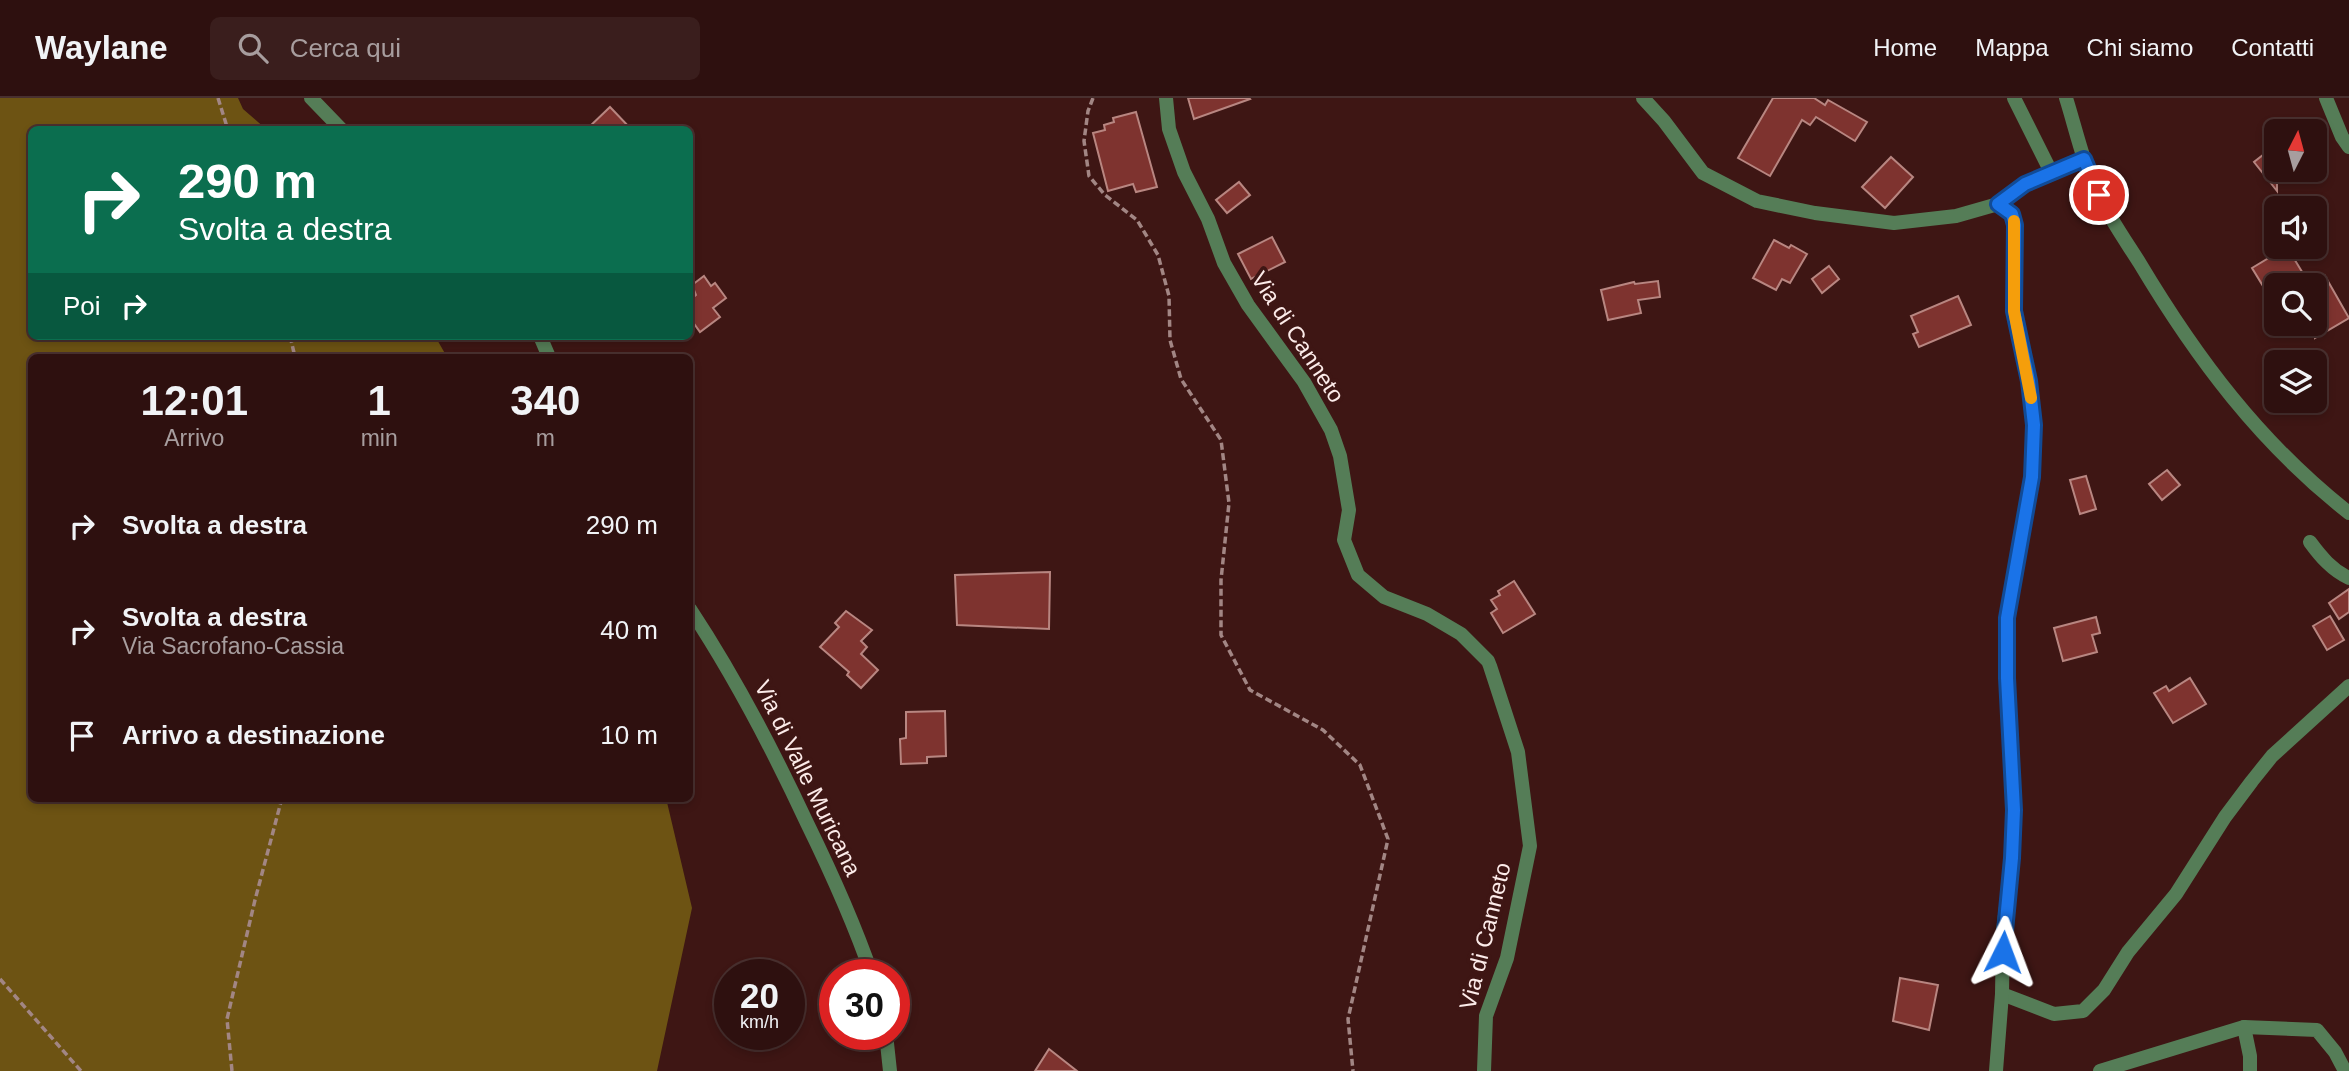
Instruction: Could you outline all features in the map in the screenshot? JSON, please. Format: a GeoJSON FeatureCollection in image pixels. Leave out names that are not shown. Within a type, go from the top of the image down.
{"type":"FeatureCollection","features":[{"type":"Feature","properties":{"kind":"street"},"geometry":{"type":"LineString","coordinates":[[312,98],[338,126]]}},
{"type":"Feature","properties":{"kind":"street","name":"Via di Canneto"},"geometry":{"type":"LineString","coordinates":[[1166,98],[1170,129],[1184,172],[1208,219],[1224,263],[1248,305],[1304,382],[1331,430],[1340,456],[1349,510],[1344,540],[1358,575],[1384,597],[1427,614],[1461,634],[1488,661],[1518,752],[1530,846],[1507,958],[1486,1016],[1484,1071]]}},
{"type":"Feature","properties":{"kind":"street"},"geometry":{"type":"LineString","coordinates":[[1643,98],[1703,173],[1757,201],[1815,213],[1894,223],[1956,216],[1998,204],[2025,184],[2084,159]]}},
{"type":"Feature","properties":{"kind":"street"},"geometry":{"type":"LineString","coordinates":[[2014,98],[2052,174]]}},
{"type":"Feature","properties":{"kind":"street"},"geometry":{"type":"LineString","coordinates":[[2066,98],[2084,159],[2099,195],[2153,286],[2216,378],[2271,444],[2315,486],[2349,513]]}},
{"type":"Feature","properties":{"kind":"street"},"geometry":{"type":"LineString","coordinates":[[2326,98],[2349,148]]}},
{"type":"Feature","properties":{"kind":"street"},"geometry":{"type":"LineString","coordinates":[[1996,1071],[2002,994],[2003,931],[2012,858],[2014,810],[2007,678],[2007,618],[2032,477],[2034,425],[2029,381],[2014,311],[2015,225],[2012,214],[1998,204]]}},
{"type":"Feature","properties":{"kind":"street"},"geometry":{"type":"LineString","coordinates":[[2310,542],[2337,573],[2349,578]]}},
{"type":"Feature","properties":{"kind":"street","name":"Via di Valle Muricana"},"geometry":{"type":"LineString","coordinates":[[693,614],[747,701],[785,774],[833,878],[866,959]]}},
{"type":"Feature","properties":{"kind":"street"},"geometry":{"type":"LineString","coordinates":[[2002,994],[2054,1014],[2082,1012],[2104,990],[2129,952],[2176,894],[2225,817],[2272,756],[2349,686]]}},
{"type":"Feature","properties":{"kind":"street"},"geometry":{"type":"LineString","coordinates":[[2244,1027],[2250,1071]]}},
{"type":"Feature","properties":{"kind":"street"},"geometry":{"type":"LineString","coordinates":[[2100,1071],[2244,1027],[2317,1030],[2335,1052],[2345,1071]]}},
{"type":"Feature","properties":{"kind":"street"},"geometry":{"type":"LineString","coordinates":[[888,1050],[890,1071]]}},
{"type":"Feature","properties":{"kind":"path"},"geometry":{"type":"LineString","coordinates":[[218,98],[227,126]]}},
{"type":"Feature","properties":{"kind":"path"},"geometry":{"type":"LineString","coordinates":[[1093,98],[1088,111],[1084,141],[1089,176],[1105,195],[1137,219],[1158,255],[1169,296],[1170,340],[1181,379],[1221,440],[1229,503],[1221,580],[1220,635],[1251,691],[1323,730],[1360,765],[1388,839],[1348,1019],[1353,1071]]}},
{"type":"Feature","properties":{"kind":"path"},"geometry":{"type":"LineString","coordinates":[[232,1071],[227,1019],[281,802]]}},
{"type":"Feature","properties":{"kind":"path"},"geometry":{"type":"LineString","coordinates":[[0,979],[81,1071]]}},
{"type":"Feature","properties":{"kind":"shaded area"},"geometry":{"type":"Polygon","coordinates":[[[0,98],[238,98],[243,109],[263,126],[28,126],[28,340],[437,340],[445,354],[28,354],[28,802],[667,802],[692,908],[657,1071],[0,1071],[0,98]]]}},
{"type":"Feature","properties":{"kind":"building"},"geometry":{"type":"Polygon","coordinates":[[[1188,98],[1249,98],[1250,99],[1194,119],[1188,98]]]}},
{"type":"Feature","properties":{"kind":"building"},"geometry":{"type":"Polygon","coordinates":[[[1773,98],[1814,98],[1825,105],[1828,100],[1867,122],[1855,141],[1816,117],[1810,125],[1802,120],[1770,176],[1738,158],[1773,98]]]}},
{"type":"Feature","properties":{"kind":"building"},"geometry":{"type":"Polygon","coordinates":[[[610,107],[628,126],[590,126],[610,107]]]}},
{"type":"Feature","properties":{"kind":"building"},"geometry":{"type":"Polygon","coordinates":[[[1136,112],[1157,187],[1136,192],[1133,184],[1108,191],[1093,133],[1105,130],[1104,125],[1114,122],[1113,118],[1136,112]]]}},
{"type":"Feature","properties":{"kind":"building"},"geometry":{"type":"Polygon","coordinates":[[[2264,154],[2264,175],[2254,162],[2264,154]]]}},
{"type":"Feature","properties":{"kind":"building"},"geometry":{"type":"Polygon","coordinates":[[[1891,157],[1913,177],[1885,208],[1862,187],[1891,157]]]}},
{"type":"Feature","properties":{"kind":"building"},"geometry":{"type":"Polygon","coordinates":[[[1239,182],[1250,195],[1227,213],[1216,200],[1239,182]]]}},
{"type":"Feature","properties":{"kind":"building"},"geometry":{"type":"Polygon","coordinates":[[[2270,182],[2277,182],[2277,191],[2270,182]]]}},
{"type":"Feature","properties":{"kind":"building"},"geometry":{"type":"Polygon","coordinates":[[[1272,237],[1285,262],[1251,279],[1238,254],[1272,237]]]}},
{"type":"Feature","properties":{"kind":"building"},"geometry":{"type":"Polygon","coordinates":[[[1774,240],[1807,254],[1790,283],[1782,279],[1776,290],[1753,278],[1774,240]]]}},
{"type":"Feature","properties":{"kind":"building"},"geometry":{"type":"Polygon","coordinates":[[[2267,259],[2294,259],[2303,273],[2264,273],[2264,288],[2252,268],[2267,259]]]}},
{"type":"Feature","properties":{"kind":"building"},"geometry":{"type":"Polygon","coordinates":[[[1829,266],[1839,279],[1822,293],[1812,279],[1829,266]]]}},
{"type":"Feature","properties":{"kind":"building"},"geometry":{"type":"Polygon","coordinates":[[[704,276],[711,286],[715,283],[726,298],[713,308],[720,317],[700,332],[693,322],[693,298],[696,295],[693,284],[704,276]]]}},
{"type":"Feature","properties":{"kind":"building"},"geometry":{"type":"Polygon","coordinates":[[[2327,280],[2349,318],[2327,331],[2327,280]]]}},
{"type":"Feature","properties":{"kind":"building"},"geometry":{"type":"Polygon","coordinates":[[[1658,281],[1660,297],[1638,300],[1641,313],[1608,320],[1601,290],[1634,282],[1658,281]]]}},
{"type":"Feature","properties":{"kind":"building"},"geometry":{"type":"Polygon","coordinates":[[[1958,296],[1971,325],[1919,347],[1913,334],[1918,332],[1911,316],[1958,296]]]}},
{"type":"Feature","properties":{"kind":"building"},"geometry":{"type":"Polygon","coordinates":[[[2167,470],[2180,485],[2162,500],[2149,484],[2167,470]]]}},
{"type":"Feature","properties":{"kind":"building"},"geometry":{"type":"Polygon","coordinates":[[[2086,476],[2096,509],[2080,514],[2070,480],[2086,476]]]}},
{"type":"Feature","properties":{"kind":"building"},"geometry":{"type":"Polygon","coordinates":[[[1050,572],[1049,629],[957,625],[955,575],[1050,572]]]}},
{"type":"Feature","properties":{"kind":"building"},"geometry":{"type":"Polygon","coordinates":[[[1514,581],[1535,614],[1503,633],[1491,613],[1497,609],[1491,600],[1500,595],[1498,591],[1514,581]]]}},
{"type":"Feature","properties":{"kind":"building"},"geometry":{"type":"Polygon","coordinates":[[[2349,589],[2349,612],[2339,619],[2329,603],[2349,589]]]}},
{"type":"Feature","properties":{"kind":"building"},"geometry":{"type":"Polygon","coordinates":[[[846,611],[872,630],[861,641],[867,647],[861,654],[878,670],[861,688],[847,675],[849,672],[820,647],[839,627],[835,623],[846,611]]]}},
{"type":"Feature","properties":{"kind":"building"},"geometry":{"type":"Polygon","coordinates":[[[2330,616],[2344,640],[2327,650],[2313,626],[2330,616]]]}},
{"type":"Feature","properties":{"kind":"building"},"geometry":{"type":"Polygon","coordinates":[[[2096,617],[2100,633],[2092,635],[2097,652],[2063,661],[2054,628],[2096,617]]]}},
{"type":"Feature","properties":{"kind":"building"},"geometry":{"type":"Polygon","coordinates":[[[2190,678],[2206,704],[2173,723],[2154,693],[2166,686],[2169,691],[2190,678]]]}},
{"type":"Feature","properties":{"kind":"building"},"geometry":{"type":"Polygon","coordinates":[[[945,711],[946,756],[927,757],[927,763],[901,764],[900,739],[906,738],[906,712],[945,711]]]}},
{"type":"Feature","properties":{"kind":"building"},"geometry":{"type":"Polygon","coordinates":[[[1900,978],[1938,985],[1929,1030],[1893,1021],[1900,978]]]}},
{"type":"Feature","properties":{"kind":"building"},"geometry":{"type":"Polygon","coordinates":[[[1049,1049],[1077,1071],[1035,1071],[1049,1049]]]}},
{"type":"Feature","properties":{"kind":"slow traffic"},"geometry":{"type":"LineString","coordinates":[[2014,221],[2014,311],[2031,398]]}},
{"type":"Feature","properties":{"kind":"route"},"geometry":{"type":"LineString","coordinates":[[2003,952],[2014,810],[2007,678],[2007,618],[2032,477],[2034,425],[2029,381],[2014,311],[2015,225],[2012,214],[1998,204],[2025,184],[2084,159],[2099,195]]}}]}
